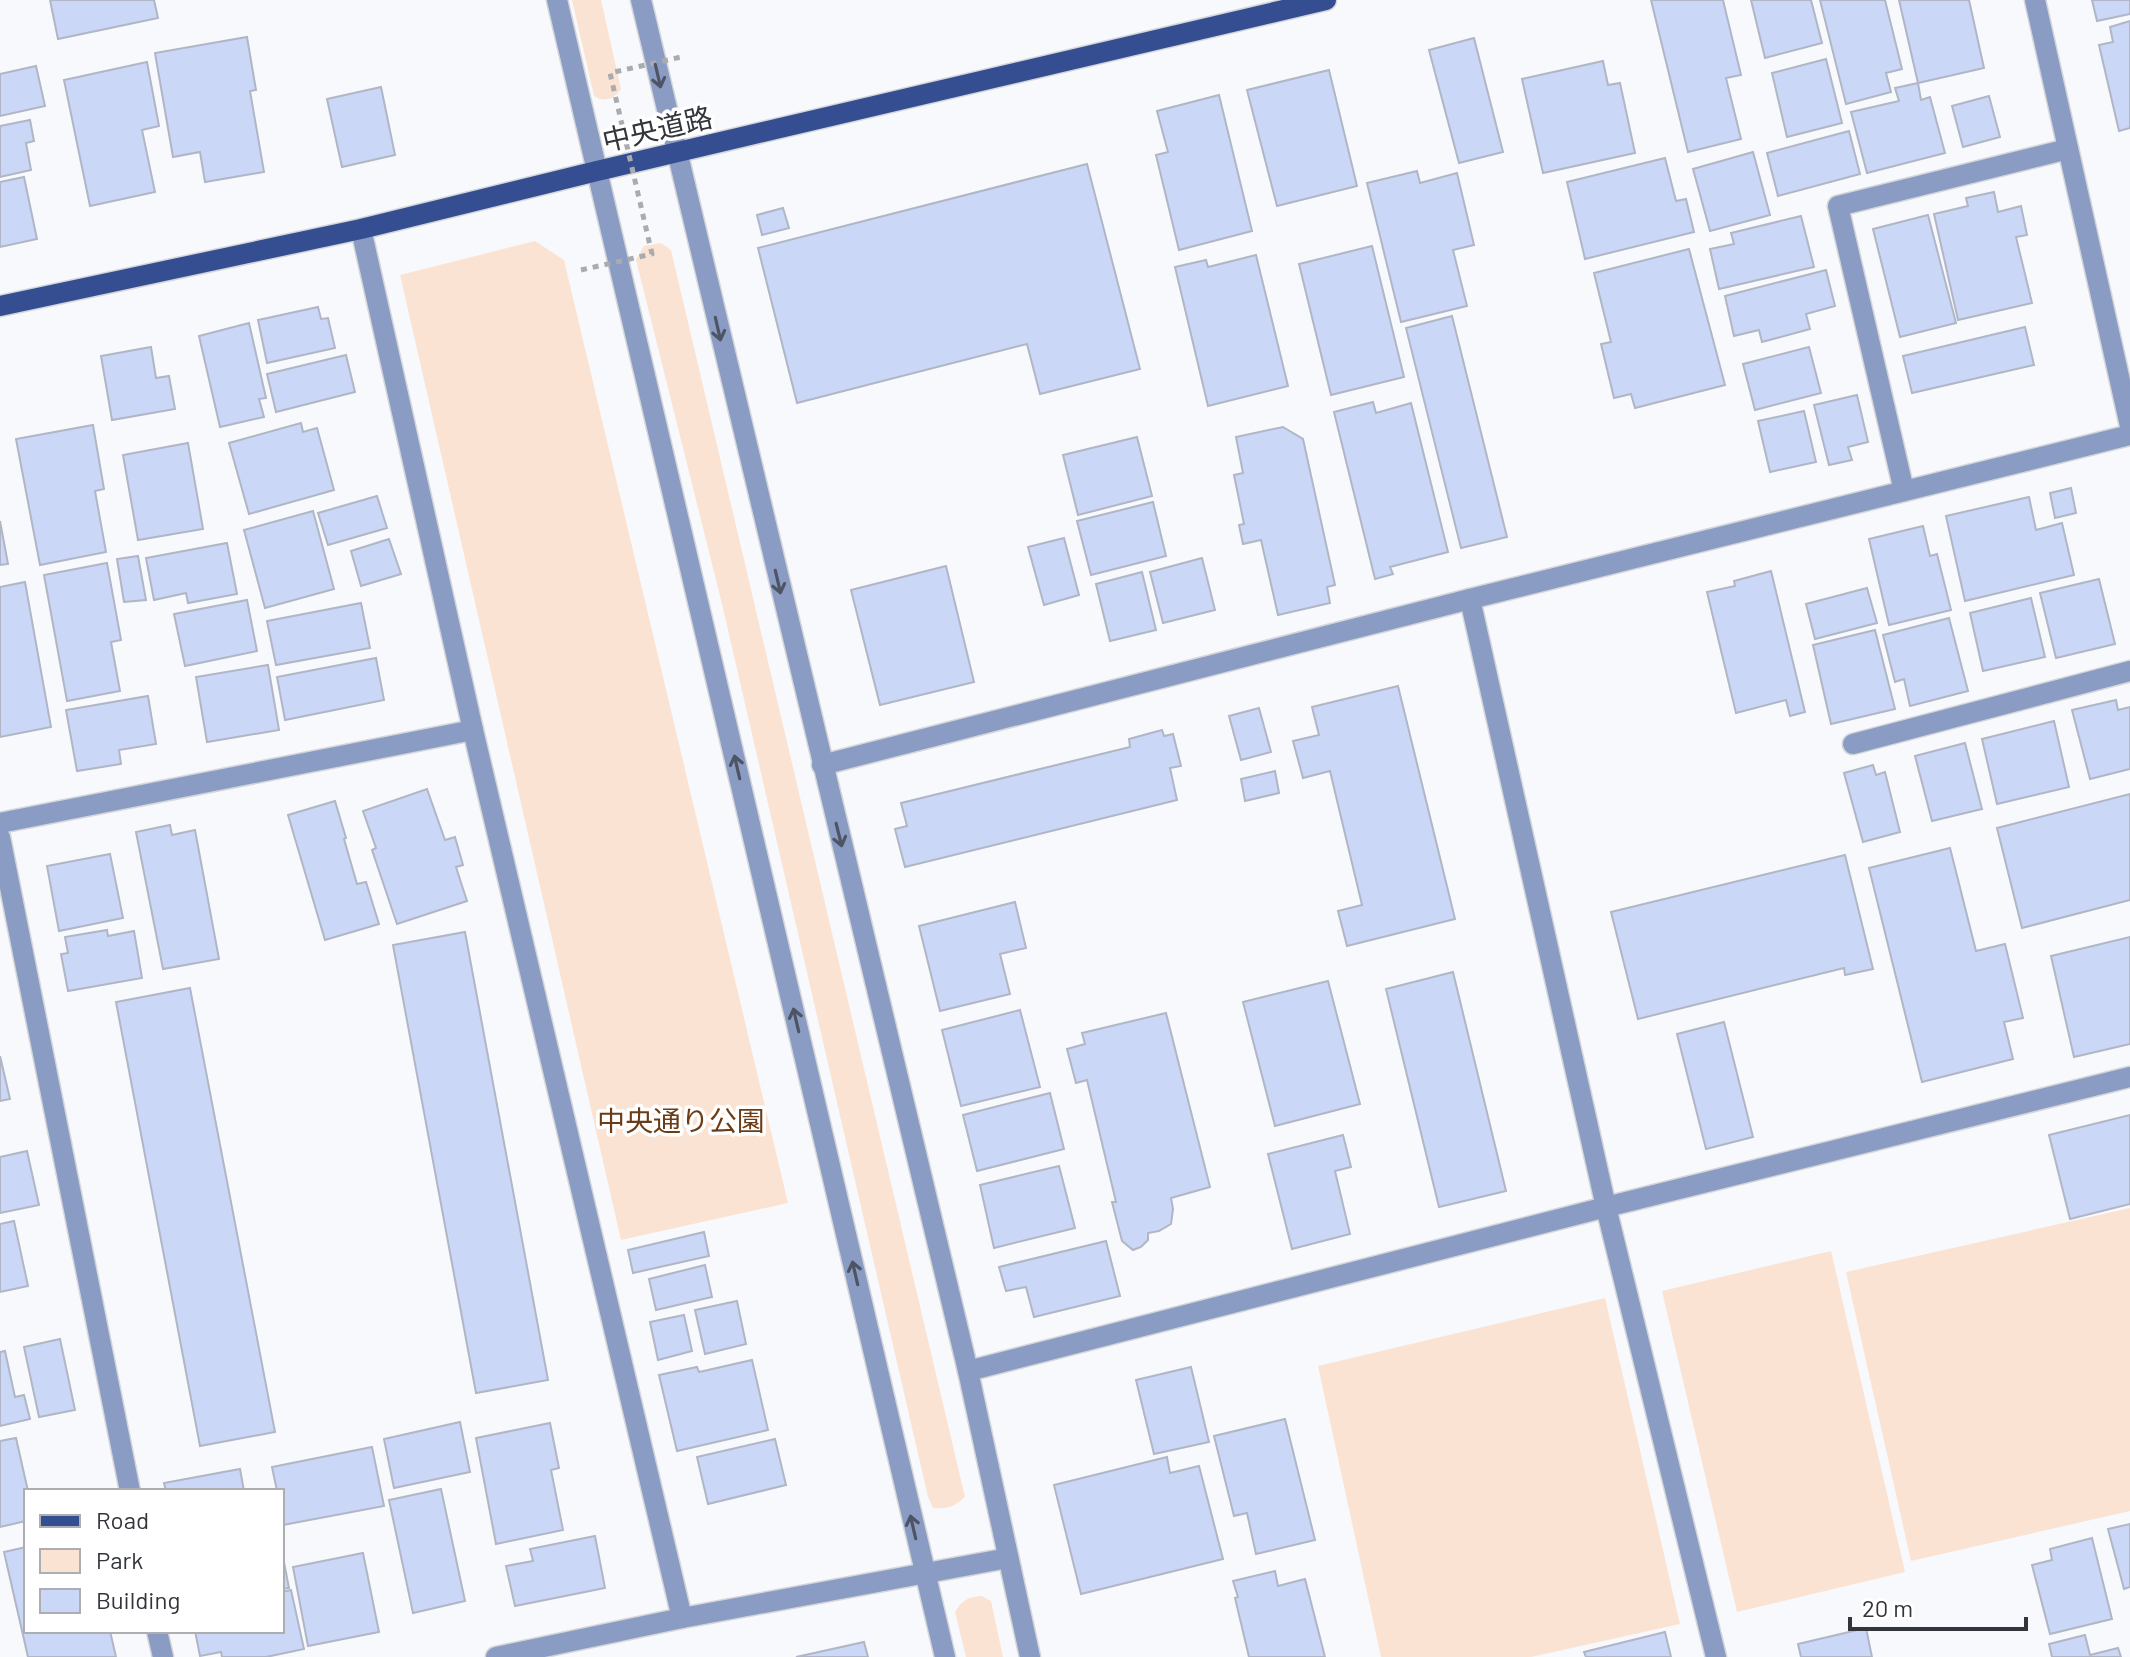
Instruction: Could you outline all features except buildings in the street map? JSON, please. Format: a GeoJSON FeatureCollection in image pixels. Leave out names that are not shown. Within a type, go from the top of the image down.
{"type":"FeatureCollection","features":[{"type":"Feature","properties":{"kind":"main road","name":"中央道路"},"geometry":{"type":"LineString","coordinates":[[0,306],[361,229],[1326,0]]}},
{"type":"Feature","properties":{"kind":"street"},"geometry":{"type":"LineString","coordinates":[[557,0],[945,1657]]}},
{"type":"Feature","properties":{"kind":"street"},"geometry":{"type":"LineString","coordinates":[[641,0],[968,1371],[1030,1657]]}},
{"type":"Feature","properties":{"kind":"street"},"geometry":{"type":"LineString","coordinates":[[2035,0],[2130,426]]}},
{"type":"Feature","properties":{"kind":"street"},"geometry":{"type":"LineString","coordinates":[[1904,491],[1838,206],[2068,149]]}},
{"type":"Feature","properties":{"kind":"street"},"geometry":{"type":"LineString","coordinates":[[361,229],[473,730],[682,1618]]}},
{"type":"Feature","properties":{"kind":"street"},"geometry":{"type":"LineString","coordinates":[[822,765],[1470,599],[2130,435]]}},
{"type":"Feature","properties":{"kind":"street"},"geometry":{"type":"LineString","coordinates":[[1470,599],[1606,1207],[1716,1657]]}},
{"type":"Feature","properties":{"kind":"street"},"geometry":{"type":"LineString","coordinates":[[1853,744],[2130,671]]}},
{"type":"Feature","properties":{"kind":"street"},"geometry":{"type":"LineString","coordinates":[[0,823],[473,730]]}},
{"type":"Feature","properties":{"kind":"street"},"geometry":{"type":"LineString","coordinates":[[0,837],[130,1489]]}},
{"type":"Feature","properties":{"kind":"street"},"geometry":{"type":"LineString","coordinates":[[968,1371],[1606,1207],[2130,1077]]}},
{"type":"Feature","properties":{"kind":"street"},"geometry":{"type":"LineString","coordinates":[[496,1657],[541,1652],[682,1618],[1008,1558]]}},
{"type":"Feature","properties":{"kind":"street"},"geometry":{"type":"LineString","coordinates":[[157,1633],[163,1657]]}},
{"type":"Feature","properties":{"kind":"path"},"geometry":{"type":"LineString","coordinates":[[581,270],[652,254],[610,73],[681,57]]}},
{"type":"Feature","properties":{"kind":"green space"},"geometry":{"type":"Polygon","coordinates":[[[572,0],[601,0],[621,89],[609,99],[594,96],[572,0]]]}},
{"type":"Feature","properties":{"kind":"green space","name":"中央通り公園"},"geometry":{"type":"Polygon","coordinates":[[[535,241],[564,260],[788,1203],[621,1240],[400,275],[535,241]]]}},
{"type":"Feature","properties":{"kind":"green space"},"geometry":{"type":"Polygon","coordinates":[[[661,243],[671,250],[965,1497],[947,1508],[933,1508],[928,1497],[722,604],[636,260],[644,246],[661,243]]]}},
{"type":"Feature","properties":{"kind":"green space"},"geometry":{"type":"Polygon","coordinates":[[[2130,1208],[2130,1511],[1911,1561],[1846,1272],[2130,1208]]]}},
{"type":"Feature","properties":{"kind":"green space"},"geometry":{"type":"Polygon","coordinates":[[[1831,1251],[1905,1572],[1737,1612],[1662,1291],[1831,1251]]]}},
{"type":"Feature","properties":{"kind":"green space"},"geometry":{"type":"Polygon","coordinates":[[[1605,1298],[1680,1624],[1531,1657],[1381,1657],[1318,1366],[1605,1298]]]}},
{"type":"Feature","properties":{"kind":"green space"},"geometry":{"type":"Polygon","coordinates":[[[982,1596],[991,1601],[1003,1657],[966,1657],[955,1612],[966,1600],[982,1596]]]}}]}
